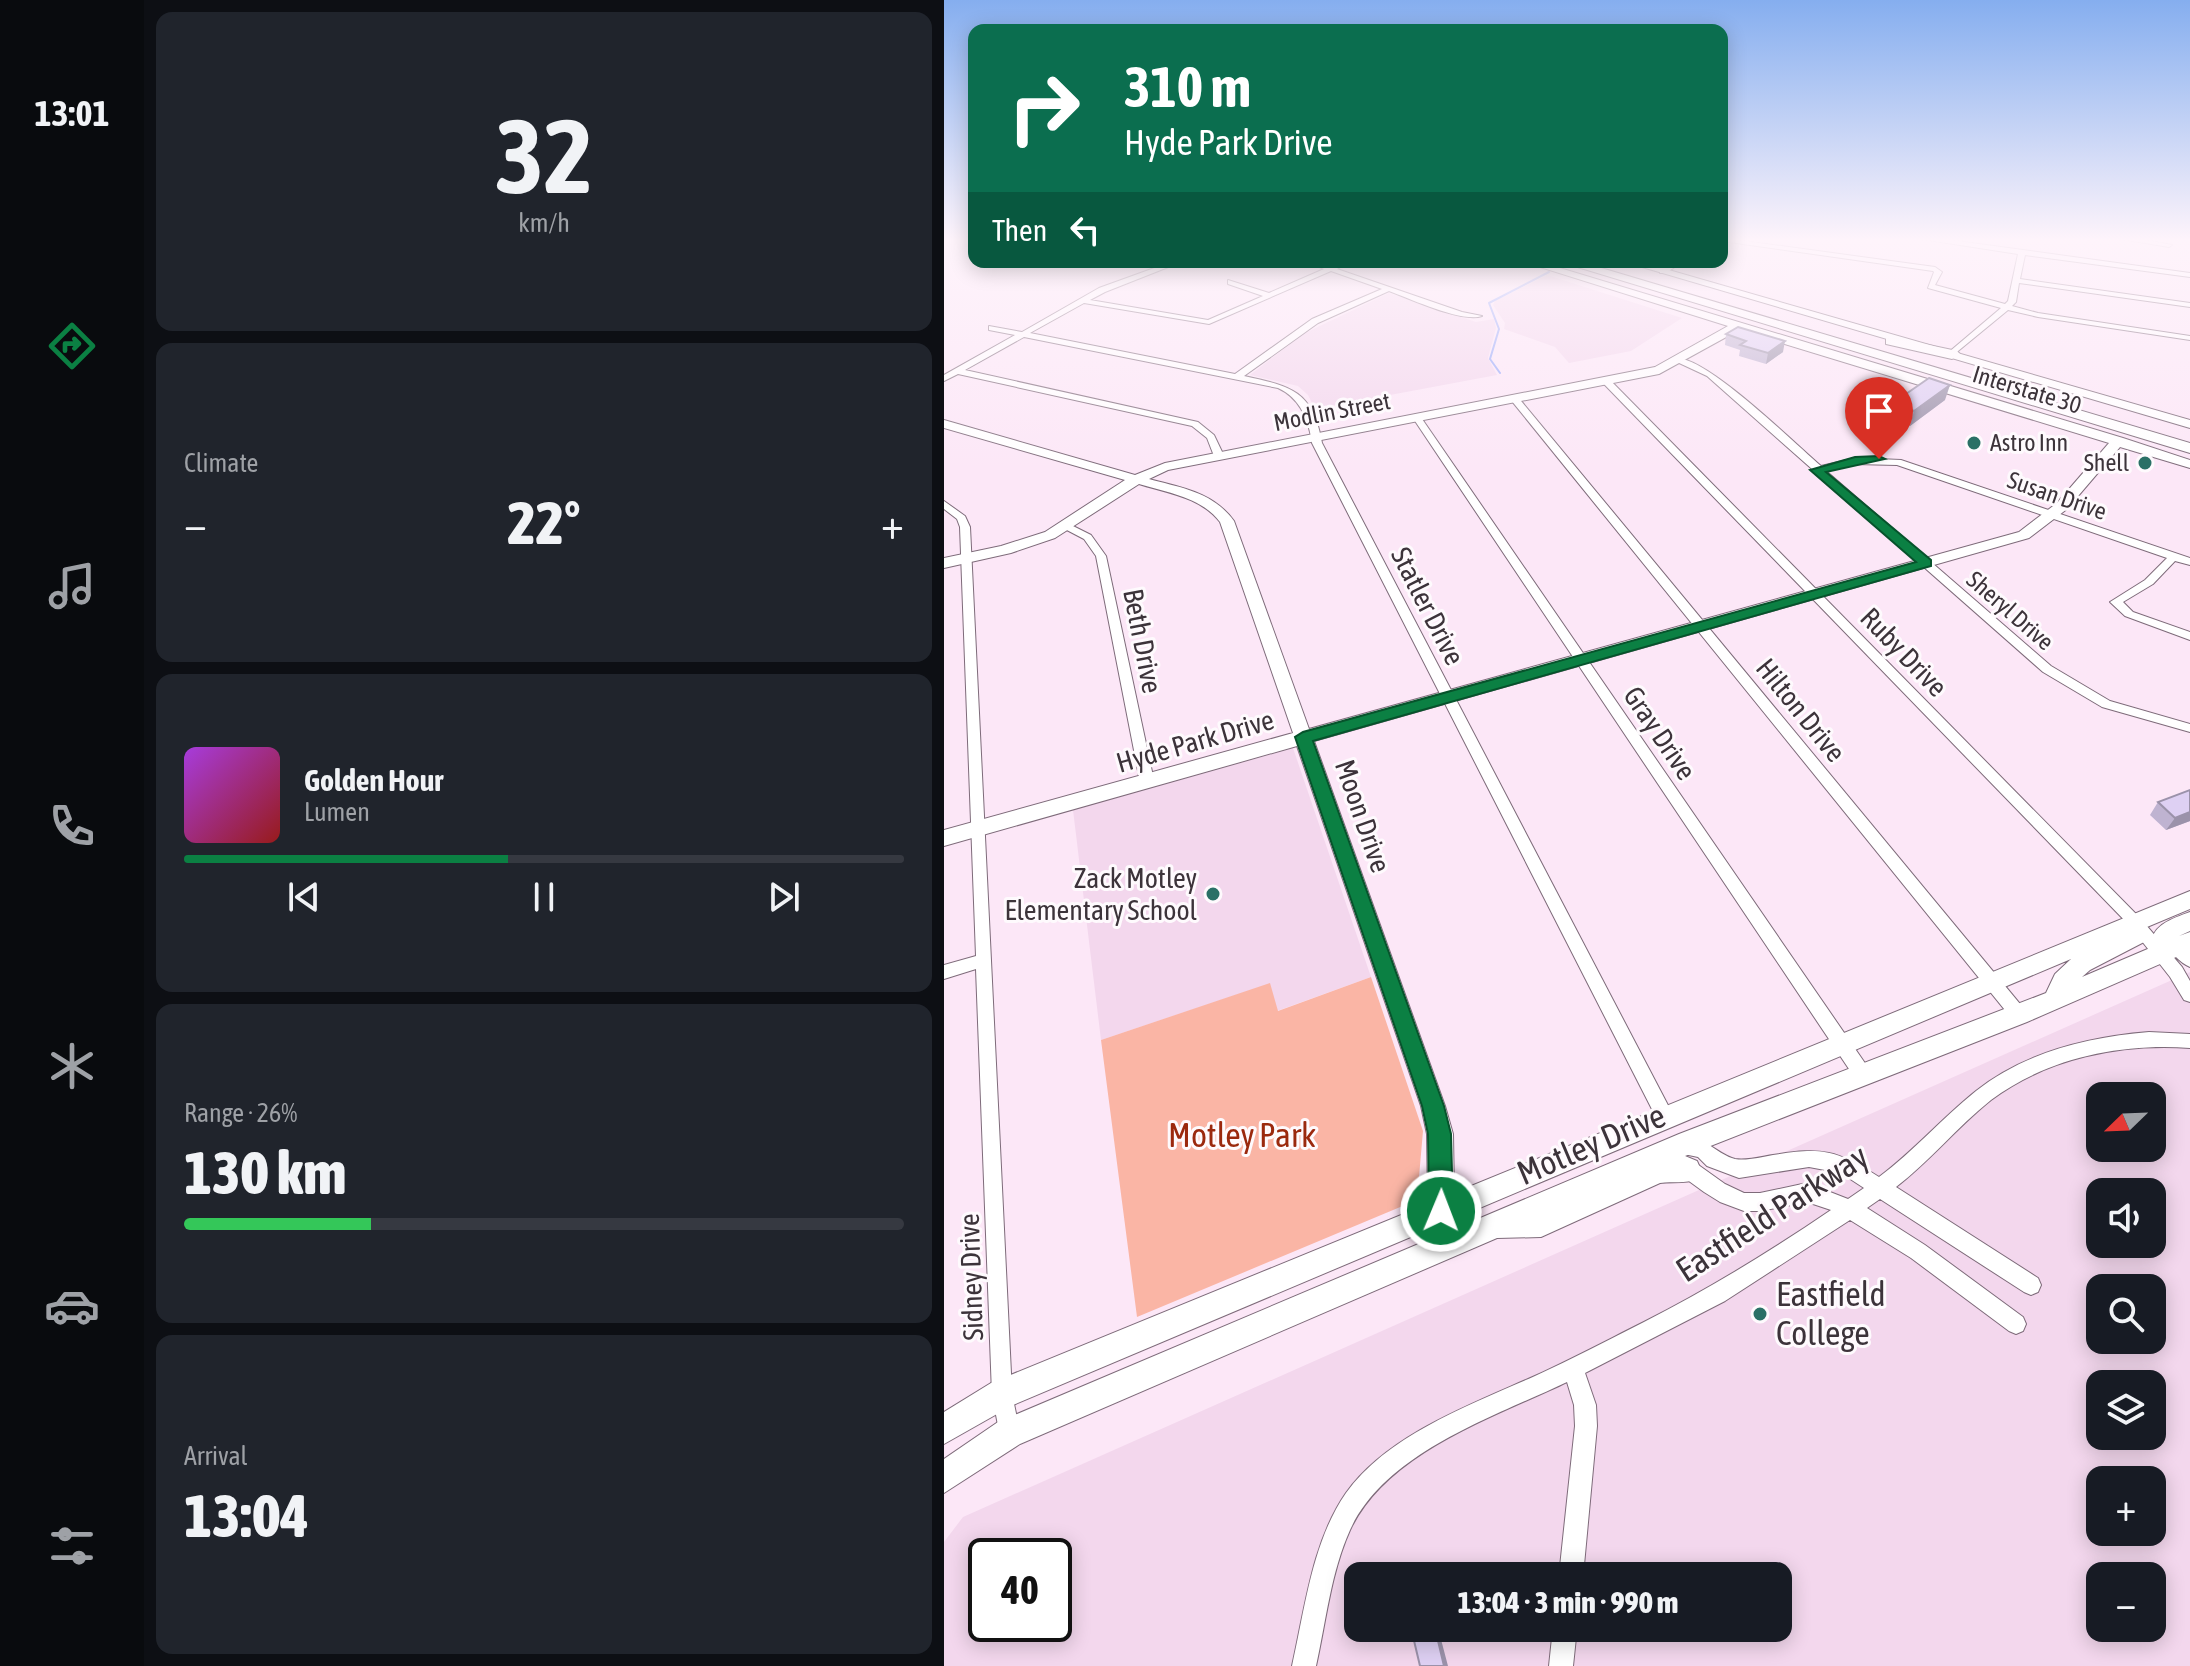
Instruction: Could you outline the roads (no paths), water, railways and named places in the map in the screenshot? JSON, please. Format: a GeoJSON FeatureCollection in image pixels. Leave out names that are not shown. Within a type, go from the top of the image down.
{"type":"FeatureCollection","features":[{"type":"Feature","properties":{"kind":"highway"},"geometry":{"type":"LineString","coordinates":[[1740,316],[1977,397]]}},
{"type":"Feature","properties":{"kind":"highway"},"geometry":{"type":"LineString","coordinates":[[1746,316],[2190,448]]}},
{"type":"Feature","properties":{"kind":"highway"},"geometry":{"type":"LineString","coordinates":[[1778,316],[2190,438]]}},
{"type":"Feature","properties":{"kind":"highway"},"geometry":{"type":"LineString","coordinates":[[1790,316],[1952,354]]}},
{"type":"Feature","properties":{"kind":"street"},"geometry":{"type":"LineString","coordinates":[[944,378],[1057,316]]}},
{"type":"Feature","properties":{"kind":"street"},"geometry":{"type":"LineString","coordinates":[[1162,316],[1201,323],[1224,316]]}},
{"type":"Feature","properties":{"kind":"street"},"geometry":{"type":"LineString","coordinates":[[1236,378],[1315,321],[1327,316]]}},
{"type":"Feature","properties":{"kind":"street","name":"Interstate 30"},"geometry":{"type":"LineString","coordinates":[[1704,316],[2190,464]]}},
{"type":"Feature","properties":{"kind":"street","name":"Interstate 30"},"geometry":{"type":"LineString","coordinates":[[1819,316],[2190,424]]}},
{"type":"Feature","properties":{"kind":"street"},"geometry":{"type":"LineString","coordinates":[[1952,354],[1997,316]]}},
{"type":"Feature","properties":{"kind":"street"},"geometry":{"type":"LineString","coordinates":[[2043,316],[2190,338]]}},
{"type":"Feature","properties":{"kind":"street","name":"Modlin Street"},"geometry":{"type":"LineString","coordinates":[[944,563],[1029,544],[1067,526],[1137,479],[1165,467],[1659,370],[1737,326]]}},
{"type":"Feature","properties":{"kind":"street","name":"Statler Drive"},"geometry":{"type":"LineString","coordinates":[[992,328],[1236,378],[1292,391],[1299,398],[1316,438],[1665,1117]]}},
{"type":"Feature","properties":{"kind":"street","name":"Sheryl Drive"},"geometry":{"type":"LineString","coordinates":[[1680,360],[1710,374],[1816,470],[2047,669],[2075,687],[2130,713],[2190,728]]}},
{"type":"Feature","properties":{"kind":"street"},"geometry":{"type":"LineString","coordinates":[[958,371],[1195,424],[1211,437],[1219,456]]}},
{"type":"Feature","properties":{"kind":"street","name":"Ruby Drive"},"geometry":{"type":"LineString","coordinates":[[1606,381],[2135,922]]}},
{"type":"Feature","properties":{"kind":"street","name":"Hilton Drive"},"geometry":{"type":"LineString","coordinates":[[1514,398],[2019,1015]]}},
{"type":"Feature","properties":{"kind":"street","name":"Gray Drive"},"geometry":{"type":"LineString","coordinates":[[1417,418],[1863,1075]]}},
{"type":"Feature","properties":{"kind":"street","name":"Moon Drive"},"geometry":{"type":"LineString","coordinates":[[944,424],[1198,497],[1221,512],[1433,1106],[1440,1134],[1441,1211],[1450,1242]]}},
{"type":"Feature","properties":{"kind":"street","name":"Hyde Park Drive"},"geometry":{"type":"LineString","coordinates":[[944,838],[2024,535],[2039,528],[2051,516],[2118,441]]}},
{"type":"Feature","properties":{"kind":"street","name":"Susan Drive"},"geometry":{"type":"LineString","coordinates":[[1816,470],[1864,460],[1898,462],[2190,562]]}},
{"type":"Feature","properties":{"kind":"street","name":"Sidney Drive"},"geometry":{"type":"LineString","coordinates":[[944,504],[961,518],[966,558],[1002,1394],[1009,1433]]}},
{"type":"Feature","properties":{"kind":"street","name":"Beth Drive"},"geometry":{"type":"LineString","coordinates":[[1067,526],[1084,533],[1096,544],[1101,556],[1147,781]]}},
{"type":"Feature","properties":{"kind":"street"},"geometry":{"type":"LineString","coordinates":[[2173,557],[2149,582],[2116,602],[2129,614],[2190,636]]}},
{"type":"Feature","properties":{"kind":"street","name":"Motley Drive"},"geometry":{"type":"LineString","coordinates":[[944,1429],[1002,1394],[2190,900]]}},
{"type":"Feature","properties":{"kind":"street","name":"Motley Drive"},"geometry":{"type":"LineString","coordinates":[[1450,1242],[1489,1226],[1541,1224],[1658,1171],[1677,1167],[1684,1158],[1863,1075],[2019,1015],[2177,947],[2190,921]]}},
{"type":"Feature","properties":{"kind":"street"},"geometry":{"type":"LineString","coordinates":[[2135,922],[2177,947],[2190,995]]}},
{"type":"Feature","properties":{"kind":"street"},"geometry":{"type":"LineString","coordinates":[[2054,1000],[2063,981],[2082,963],[2138,935],[2135,922]]}},
{"type":"Feature","properties":{"kind":"street"},"geometry":{"type":"LineString","coordinates":[[944,972],[984,960]]}},
{"type":"Feature","properties":{"kind":"street","name":"Eastfield Parkway"},"geometry":{"type":"LineString","coordinates":[[1304,1666],[1326,1570],[1343,1522],[1364,1488],[1392,1461],[1422,1441],[1573,1369],[1737,1283],[1882,1187],[1979,1098],[2025,1070],[2128,1041],[2166,1037],[2190,1041]]}},
{"type":"Feature","properties":{"kind":"street"},"geometry":{"type":"LineString","coordinates":[[1665,1117],[1684,1158],[1729,1197],[1752,1203],[1809,1192],[1848,1208],[2016,1324]]}},
{"type":"Feature","properties":{"kind":"street"},"geometry":{"type":"LineString","coordinates":[[1684,1158],[1702,1149],[1713,1160],[1739,1169],[1809,1158],[1844,1165],[2031,1285]]}},
{"type":"Feature","properties":{"kind":"street"},"geometry":{"type":"LineString","coordinates":[[944,1477],[1009,1433],[1450,1242]]}},
{"type":"Feature","properties":{"kind":"street"},"geometry":{"type":"LineString","coordinates":[[1572,1562],[1586,1426],[1585,1405],[1573,1369]]}},
{"type":"Feature","properties":{"kind":"street"},"geometry":{"type":"LineString","coordinates":[[1561,1666],[1564,1642]]}},
{"type":"Feature","properties":{"kind":"waterway"},"geometry":{"type":"LineString","coordinates":[[1494,316],[1499,329],[1490,359],[1500,373]]}},
{"type":"Feature","properties":{"kind":"place","name":"Astro Inn"},"geometry":{"type":"Point","coordinates":[1974,443]}},
{"type":"Feature","properties":{"kind":"place","name":"Shell"},"geometry":{"type":"Point","coordinates":[2145,463]}},
{"type":"Feature","properties":{"kind":"place","name":"Zack Motley Elementary School"},"geometry":{"type":"Point","coordinates":[1213,894]}},
{"type":"Feature","properties":{"kind":"place","name":"Eastfield College"},"geometry":{"type":"Point","coordinates":[1760,1314]}},
{"type":"Feature","properties":{"kind":"park label","name":"Motley Park"},"geometry":{"type":"Point","coordinates":[1242,1135]}}]}
